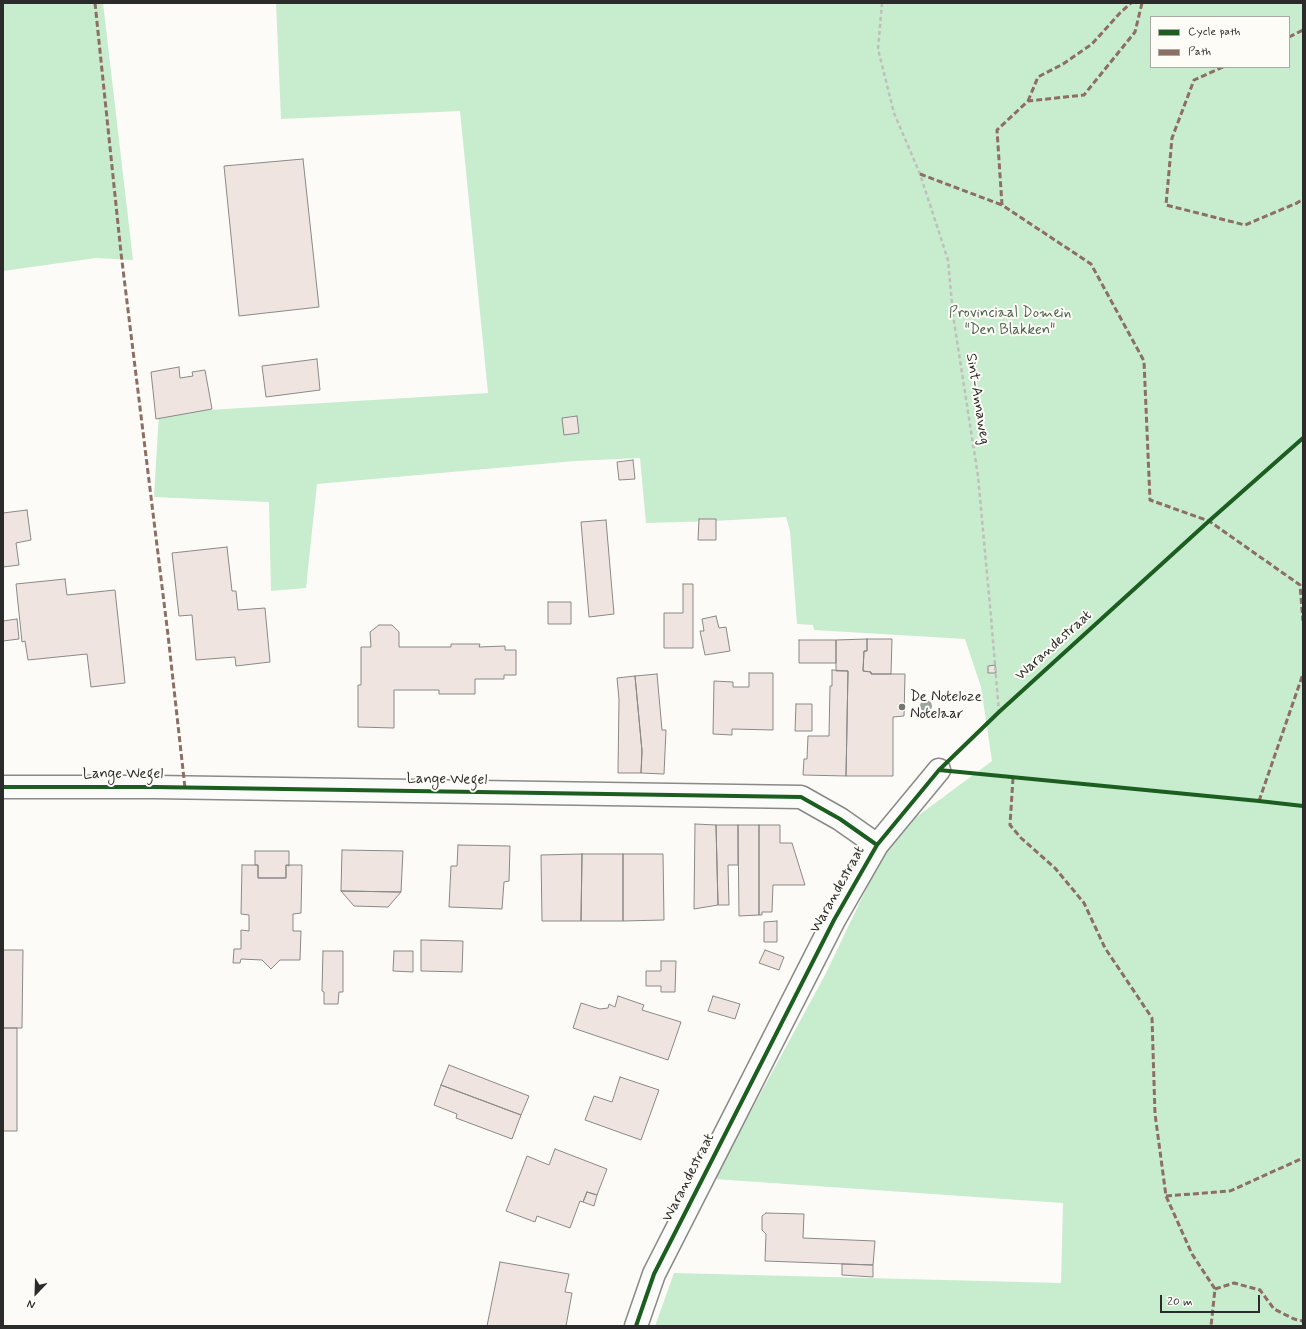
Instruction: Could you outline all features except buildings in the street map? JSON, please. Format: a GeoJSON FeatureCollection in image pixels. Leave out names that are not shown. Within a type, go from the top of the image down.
{"type":"FeatureCollection","features":[{"type":"Feature","properties":{"kind":"street","name":"Warandestraat"},"geometry":{"type":"LineString","coordinates":[[636,1326],[654,1274],[834,920],[877,846],[939,770]]}},
{"type":"Feature","properties":{"kind":"street","name":"Lange Wegel"},"geometry":{"type":"LineString","coordinates":[[3,787],[155,787],[801,797],[840,819],[877,846]]}},
{"type":"Feature","properties":{"kind":"path"},"geometry":{"type":"LineString","coordinates":[[993,718],[1005,707]]}},
{"type":"Feature","properties":{"kind":"green space"},"geometry":{"type":"Polygon","coordinates":[[[3,3],[103,3],[133,260],[96,258],[3,271],[3,3]]]}},
{"type":"Feature","properties":{"kind":"green space","name":"Provinciaal Domein \"Den Blakken\""},"geometry":{"type":"Polygon","coordinates":[[[276,3],[1303,3],[1303,1326],[655,1326],[674,1273],[1061,1283],[1063,1203],[714,1179],[825,975],[892,835],[992,761],[981,687],[965,639],[814,630],[813,625],[797,624],[790,531],[786,517],[646,523],[640,458],[575,461],[317,484],[306,588],[271,591],[269,502],[154,497],[159,413],[488,393],[460,111],[281,119],[276,3]]]}},
{"type":"Feature","properties":{"kind":"marked path"},"geometry":{"type":"LineString","coordinates":[[95,3],[121,253],[168,635],[185,788]]}},
{"type":"Feature","properties":{"kind":"marked path"},"geometry":{"type":"LineString","coordinates":[[1028,101],[1038,77],[1063,64],[1092,44],[1131,3]]}},
{"type":"Feature","properties":{"kind":"marked path"},"geometry":{"type":"LineString","coordinates":[[1142,3],[1135,32],[1084,95],[1028,101],[997,130],[1002,205],[1091,264],[1144,361],[1150,500],[1209,521],[1300,585],[1303,621]]}},
{"type":"Feature","properties":{"kind":"marked path"},"geometry":{"type":"LineString","coordinates":[[1290,36],[1303,30]]}},
{"type":"Feature","properties":{"kind":"marked path"},"geometry":{"type":"LineString","coordinates":[[1221,68],[1194,80],[1172,138],[1166,205],[1245,225],[1303,199]]}},
{"type":"Feature","properties":{"kind":"marked path"},"geometry":{"type":"LineString","coordinates":[[920,174],[1002,205]]}},
{"type":"Feature","properties":{"kind":"marked path"},"geometry":{"type":"LineString","coordinates":[[1259,801],[1303,674]]}},
{"type":"Feature","properties":{"kind":"marked path"},"geometry":{"type":"LineString","coordinates":[[1013,778],[1010,825],[1021,838],[1055,868],[1084,903],[1105,948],[1152,1018],[1155,1114],[1166,1196],[1192,1254],[1215,1289],[1211,1326]]}},
{"type":"Feature","properties":{"kind":"marked path"},"geometry":{"type":"LineString","coordinates":[[1166,1196],[1230,1191],[1303,1158]]}},
{"type":"Feature","properties":{"kind":"marked path"},"geometry":{"type":"LineString","coordinates":[[1215,1289],[1234,1283],[1260,1290],[1274,1309],[1294,1319],[1303,1321]]}},
{"type":"Feature","properties":{"kind":"cycle path"},"geometry":{"type":"LineString","coordinates":[[636,1326],[654,1274],[834,920],[877,845],[939,770],[999,712],[1209,521],[1303,438]]}},
{"type":"Feature","properties":{"kind":"cycle path"},"geometry":{"type":"LineString","coordinates":[[939,770],[1303,806]]}},
{"type":"Feature","properties":{"kind":"cycle path"},"geometry":{"type":"LineString","coordinates":[[3,787],[155,787],[801,797],[840,819],[877,845]]}},
{"type":"Feature","properties":{"kind":"place","name":"De Noteloze Notelaar"},"geometry":{"type":"Point","coordinates":[902,707]}}]}
